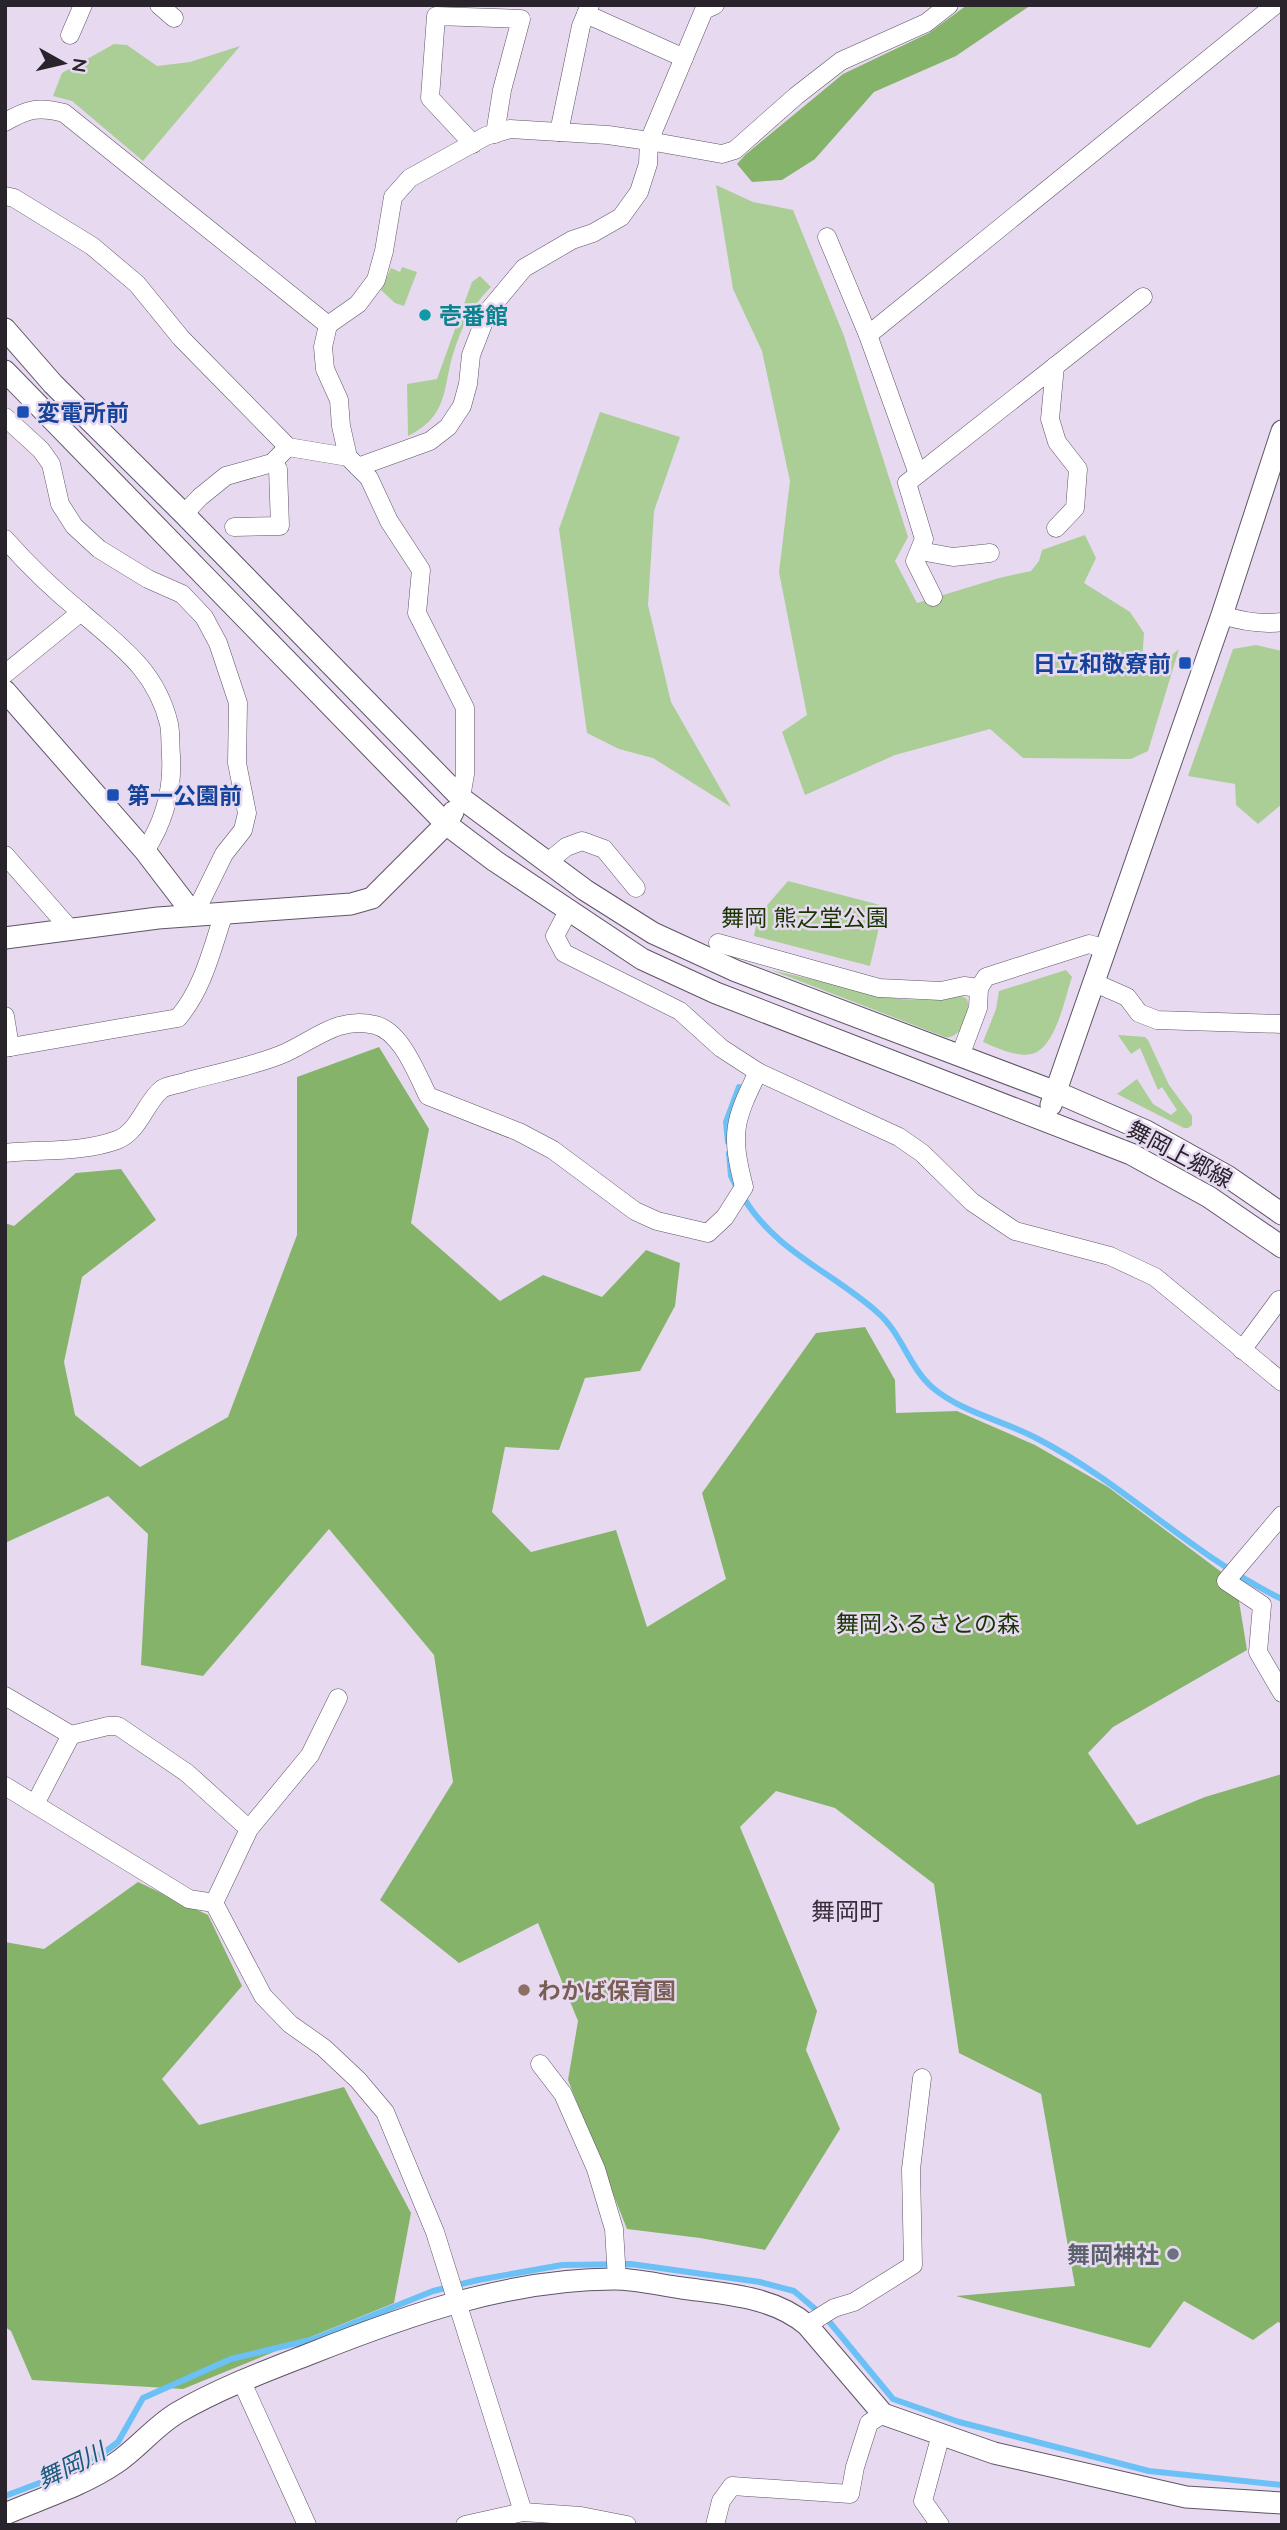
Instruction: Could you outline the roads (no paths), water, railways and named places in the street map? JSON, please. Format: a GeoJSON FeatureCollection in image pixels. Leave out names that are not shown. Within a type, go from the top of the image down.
{"type":"FeatureCollection","features":[{"type":"Feature","properties":{"kind":"street"},"geometry":{"type":"LineString","coordinates":[[70,36],[83,5]]}},
{"type":"Feature","properties":{"kind":"street"},"geometry":{"type":"LineString","coordinates":[[159,5],[174,18]]}},
{"type":"Feature","properties":{"kind":"street"},"geometry":{"type":"LineString","coordinates":[[5,196],[24,204],[92,246],[137,284],[197,355],[288,447],[353,462],[430,441],[448,427],[462,406],[471,355],[488,311],[524,268],[572,240],[593,233],[621,218],[639,192],[648,164],[649,141],[704,10],[715,5]]}},
{"type":"Feature","properties":{"kind":"street"},"geometry":{"type":"LineString","coordinates":[[5,939],[194,915],[351,904],[372,898],[446,824],[461,798],[465,774],[465,708],[417,613],[421,570],[389,521],[369,478],[353,462],[341,426],[339,400],[325,369],[323,347],[328,325],[358,304],[376,280],[393,197],[410,178],[473,144],[510,129],[608,135],[722,154],[735,150],[796,96],[841,61],[926,23],[949,5]]}},
{"type":"Feature","properties":{"kind":"street"},"geometry":{"type":"LineString","coordinates":[[868,335],[1275,5]]}},
{"type":"Feature","properties":{"kind":"street"},"geometry":{"type":"LineString","coordinates":[[559,132],[581,26],[588,10],[684,58]]}},
{"type":"Feature","properties":{"kind":"street"},"geometry":{"type":"LineString","coordinates":[[473,144],[430,98],[436,16],[521,19],[502,90],[495,134]]}},
{"type":"Feature","properties":{"kind":"street"},"geometry":{"type":"LineString","coordinates":[[5,122],[24,111],[45,108],[64,113],[328,325]]}},
{"type":"Feature","properties":{"kind":"street"},"geometry":{"type":"LineString","coordinates":[[827,237],[868,335],[918,474]]}},
{"type":"Feature","properties":{"kind":"street"},"geometry":{"type":"LineString","coordinates":[[933,597],[915,561],[924,539],[907,483],[1143,297]]}},
{"type":"Feature","properties":{"kind":"street","name":"舞岡上郷線"},"geometry":{"type":"LineString","coordinates":[[5,329],[53,384],[461,798],[585,890],[653,933],[736,971],[1056,1092],[1146,1131],[1227,1176],[1282,1214]]}},
{"type":"Feature","properties":{"kind":"street"},"geometry":{"type":"LineString","coordinates":[[1055,366],[1050,419],[1057,442],[1078,469],[1074,508],[1056,528]]}},
{"type":"Feature","properties":{"kind":"street","name":"舞岡上郷線"},"geometry":{"type":"LineString","coordinates":[[5,371],[446,824],[495,861],[642,959],[716,993],[1131,1154],[1209,1197],[1282,1247]]}},
{"type":"Feature","properties":{"kind":"street"},"geometry":{"type":"LineString","coordinates":[[5,417],[41,450],[51,464],[60,503],[74,526],[109,555],[148,579],[182,594],[204,617],[218,643],[238,702],[237,763],[247,813],[243,830],[224,854],[194,915]]}},
{"type":"Feature","properties":{"kind":"street"},"geometry":{"type":"LineString","coordinates":[[1046,1120],[1222,615],[1282,431]]}},
{"type":"Feature","properties":{"kind":"street"},"geometry":{"type":"LineString","coordinates":[[184,514],[226,476],[272,463],[288,447]]}},
{"type":"Feature","properties":{"kind":"street"},"geometry":{"type":"LineString","coordinates":[[234,527],[279,526],[278,469],[272,463]]}},
{"type":"Feature","properties":{"kind":"street"},"geometry":{"type":"LineString","coordinates":[[5,539],[81,612],[120,643],[139,664],[156,692],[169,724],[171,784],[156,835],[145,851]]}},
{"type":"Feature","properties":{"kind":"street"},"geometry":{"type":"LineString","coordinates":[[920,551],[953,557],[990,553]]}},
{"type":"Feature","properties":{"kind":"street"},"geometry":{"type":"LineString","coordinates":[[5,674],[81,612]]}},
{"type":"Feature","properties":{"kind":"street"},"geometry":{"type":"LineString","coordinates":[[1222,615],[1241,621],[1271,624],[1282,622]]}},
{"type":"Feature","properties":{"kind":"street"},"geometry":{"type":"LineString","coordinates":[[5,691],[145,851],[194,915]]}},
{"type":"Feature","properties":{"kind":"street"},"geometry":{"type":"LineString","coordinates":[[548,862],[566,847],[582,841],[604,849],[636,888]]}},
{"type":"Feature","properties":{"kind":"street"},"geometry":{"type":"LineString","coordinates":[[5,855],[70,929]]}},
{"type":"Feature","properties":{"kind":"street"},"geometry":{"type":"LineString","coordinates":[[569,911],[555,936],[564,953],[680,1011],[721,1048],[758,1072],[899,1137],[922,1153],[972,1202],[1015,1231],[1110,1256],[1155,1277],[1282,1382]]}},
{"type":"Feature","properties":{"kind":"street"},"geometry":{"type":"LineString","coordinates":[[5,1016],[8,1048],[177,1018],[190,1004],[202,978],[224,913]]}},
{"type":"Feature","properties":{"kind":"street"},"geometry":{"type":"LineString","coordinates":[[718,943],[879,988],[941,991],[964,986],[979,988]]}},
{"type":"Feature","properties":{"kind":"street"},"geometry":{"type":"LineString","coordinates":[[960,1056],[978,1008],[979,988],[986,977],[1090,944],[1106,948]]}},
{"type":"Feature","properties":{"kind":"street"},"geometry":{"type":"LineString","coordinates":[[1095,983],[1127,997],[1139,1013],[1157,1020],[1282,1024]]}},
{"type":"Feature","properties":{"kind":"street"},"geometry":{"type":"LineString","coordinates":[[5,1153],[36,1149],[74,1149],[118,1140],[136,1125],[163,1089],[286,1052],[318,1033],[346,1024],[375,1025],[387,1031],[405,1051],[428,1096],[519,1132],[553,1150],[646,1216],[708,1233],[725,1217],[744,1187],[736,1156],[736,1120],[758,1072]]}},
{"type":"Feature","properties":{"kind":"street"},"geometry":{"type":"LineString","coordinates":[[1242,1350],[1282,1300]]}},
{"type":"Feature","properties":{"kind":"street"},"geometry":{"type":"LineString","coordinates":[[1282,1515],[1226,1581],[1262,1605],[1258,1652],[1282,1693]]}},
{"type":"Feature","properties":{"kind":"street"},"geometry":{"type":"LineString","coordinates":[[5,1696],[71,1735],[108,1726],[118,1727],[187,1773],[250,1829]]}},
{"type":"Feature","properties":{"kind":"street"},"geometry":{"type":"LineString","coordinates":[[214,1903],[250,1829],[310,1755],[338,1698]]}},
{"type":"Feature","properties":{"kind":"street"},"geometry":{"type":"LineString","coordinates":[[35,1804],[71,1735]]}},
{"type":"Feature","properties":{"kind":"street"},"geometry":{"type":"LineString","coordinates":[[5,1786],[189,1899],[214,1903]]}},
{"type":"Feature","properties":{"kind":"street"},"geometry":{"type":"LineString","coordinates":[[214,1903],[263,1996],[290,2024],[341,2064],[385,2112],[435,2232],[523,2512]]}},
{"type":"Feature","properties":{"kind":"street"},"geometry":{"type":"LineString","coordinates":[[540,2064],[563,2094],[596,2169],[614,2229],[617,2279]]}},
{"type":"Feature","properties":{"kind":"street"},"geometry":{"type":"LineString","coordinates":[[807,2325],[834,2308],[854,2302],[913,2264],[911,2169],[922,2078]]}},
{"type":"Feature","properties":{"kind":"street"},"geometry":{"type":"LineString","coordinates":[[5,2514],[78,2485],[117,2463],[146,2435],[176,2414],[241,2380],[383,2325],[457,2301],[578,2280],[617,2279],[755,2299],[793,2313],[807,2325],[883,2414],[994,2453],[1186,2497],[1282,2503]]}},
{"type":"Feature","properties":{"kind":"street"},"geometry":{"type":"LineString","coordinates":[[241,2380],[307,2525]]}},
{"type":"Feature","properties":{"kind":"street"},"geometry":{"type":"LineString","coordinates":[[715,2525],[722,2501],[732,2486],[850,2494],[855,2467],[869,2423],[883,2414]]}},
{"type":"Feature","properties":{"kind":"street"},"geometry":{"type":"LineString","coordinates":[[940,2525],[923,2501],[941,2434]]}},
{"type":"Feature","properties":{"kind":"street"},"geometry":{"type":"LineString","coordinates":[[465,2525],[523,2512],[581,2516],[626,2525]]}},
{"type":"Feature","properties":{"kind":"waterway"},"geometry":{"type":"LineString","coordinates":[[728,1142],[726,1122],[739,1087]]}},
{"type":"Feature","properties":{"kind":"waterway"},"geometry":{"type":"LineString","coordinates":[[729,1153],[731,1176],[736,1186]]}},
{"type":"Feature","properties":{"kind":"waterway"},"geometry":{"type":"LineString","coordinates":[[742,1195],[755,1214],[786,1246],[860,1298],[886,1320],[918,1371],[945,1397],[1038,1439],[1070,1457],[1219,1563],[1282,1599]]}},
{"type":"Feature","properties":{"kind":"waterway","name":"舞岡川"},"geometry":{"type":"LineString","coordinates":[[5,2496],[105,2452],[118,2442],[143,2398],[231,2359],[314,2339],[433,2291],[478,2280],[562,2265],[631,2264],[760,2282],[794,2291],[827,2319],[893,2399],[959,2422],[1149,2471],[1282,2485]]}},
{"type":"Feature","properties":{"kind":"place","name":"壱番館"},"geometry":{"type":"Point","coordinates":[425,315]}},
{"type":"Feature","properties":{"kind":"place","name":"変電所前"},"geometry":{"type":"Point","coordinates":[23,412]}},
{"type":"Feature","properties":{"kind":"place","name":"日立和敬寮前"},"geometry":{"type":"Point","coordinates":[1185,663]}},
{"type":"Feature","properties":{"kind":"place","name":"第一公園前"},"geometry":{"type":"Point","coordinates":[113,795]}},
{"type":"Feature","properties":{"kind":"place","name":"わかば保育園"},"geometry":{"type":"Point","coordinates":[524,1990]}},
{"type":"Feature","properties":{"kind":"place","name":"舞岡神社"},"geometry":{"type":"Point","coordinates":[1173,2254]}},
{"type":"Feature","properties":{"kind":"district","name":"舞岡町"},"geometry":{"type":"Point","coordinates":[847,1911]}},
{"type":"Feature","properties":{"kind":"park label","name":"舞岡 熊之堂公園"},"geometry":{"type":"Point","coordinates":[805,917]}},
{"type":"Feature","properties":{"kind":"park label","name":"舞岡ふるさとの森"},"geometry":{"type":"Point","coordinates":[928,1623]}}]}
